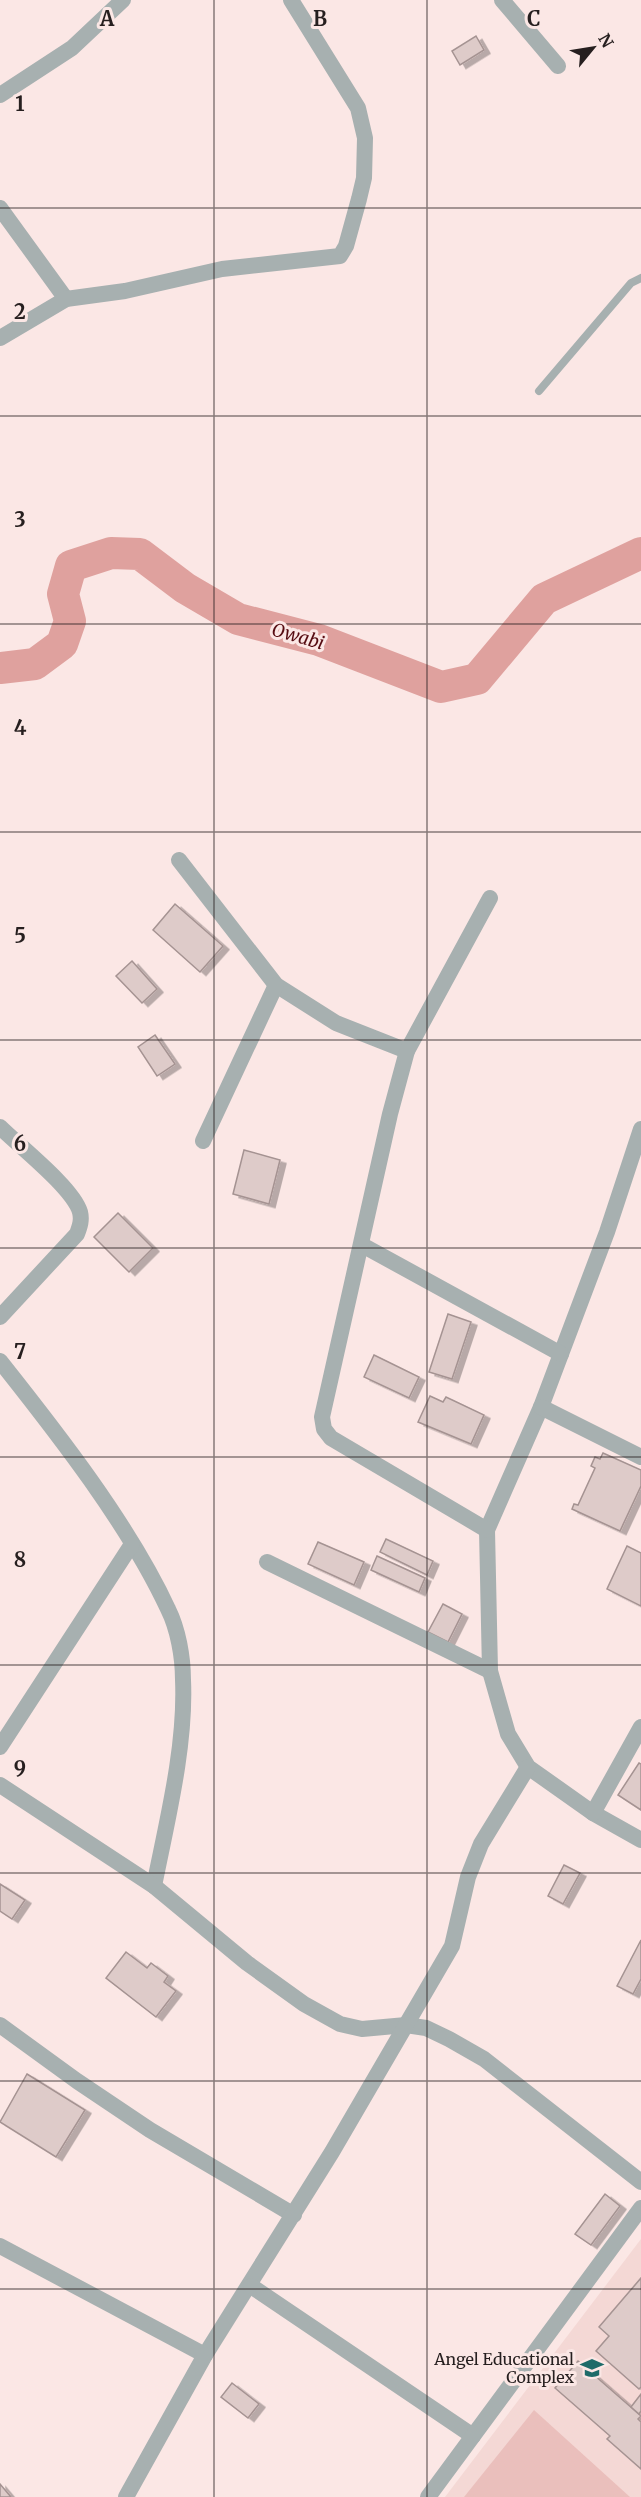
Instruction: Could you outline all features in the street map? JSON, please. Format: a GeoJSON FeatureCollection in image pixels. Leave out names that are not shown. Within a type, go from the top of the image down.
{"type":"FeatureCollection","features":[{"type":"Feature","properties":{"kind":"street"},"geometry":{"type":"LineString","coordinates":[[0,95],[72,48],[123,0]]}},
{"type":"Feature","properties":{"kind":"street"},"geometry":{"type":"LineString","coordinates":[[0,338],[66,299],[125,291],[222,269],[334,258],[343,252],[364,178],[365,138],[358,108],[291,0]]}},
{"type":"Feature","properties":{"kind":"street"},"geometry":{"type":"LineString","coordinates":[[502,0],[558,66]]}},
{"type":"Feature","properties":{"kind":"street"},"geometry":{"type":"LineString","coordinates":[[0,208],[66,299]]}},
{"type":"Feature","properties":{"kind":"street"},"geometry":{"type":"LineString","coordinates":[[179,860],[276,985],[336,1023],[407,1052]]}},
{"type":"Feature","properties":{"kind":"street"},"geometry":{"type":"LineString","coordinates":[[487,1530],[331,1438],[324,1429],[322,1417],[363,1245],[390,1114],[407,1052],[490,898]]}},
{"type":"Feature","properties":{"kind":"street"},"geometry":{"type":"LineString","coordinates":[[203,1141],[276,985]]}},
{"type":"Feature","properties":{"kind":"street"},"geometry":{"type":"LineString","coordinates":[[0,1127],[72,1196],[81,1214],[81,1222],[77,1234],[0,1317]]}},
{"type":"Feature","properties":{"kind":"street"},"geometry":{"type":"LineString","coordinates":[[641,1129],[607,1232],[542,1407],[487,1530],[490,1671],[508,1734],[528,1767],[593,1813],[641,1840]]}},
{"type":"Feature","properties":{"kind":"street"},"geometry":{"type":"LineString","coordinates":[[363,1245],[561,1354]]}},
{"type":"Feature","properties":{"kind":"street"},"geometry":{"type":"LineString","coordinates":[[0,1360],[40,1412],[132,1544],[169,1610],[181,1656],[184,1680],[175,1774],[154,1886]]}},
{"type":"Feature","properties":{"kind":"street"},"geometry":{"type":"LineString","coordinates":[[542,1407],[641,1457]]}},
{"type":"Feature","properties":{"kind":"street"},"geometry":{"type":"LineString","coordinates":[[0,1747],[132,1544]]}},
{"type":"Feature","properties":{"kind":"street"},"geometry":{"type":"LineString","coordinates":[[267,1562],[490,1671]]}},
{"type":"Feature","properties":{"kind":"street"},"geometry":{"type":"LineString","coordinates":[[593,1813],[641,1727]]}},
{"type":"Feature","properties":{"kind":"street"},"geometry":{"type":"LineString","coordinates":[[126,2497],[206,2355],[294,2215],[452,1946],[468,1876],[481,1844],[528,1767]]}},
{"type":"Feature","properties":{"kind":"street"},"geometry":{"type":"LineString","coordinates":[[0,1785],[154,1886],[247,1963],[304,2004],[340,2024],[362,2029],[406,2025],[426,2028],[484,2059],[641,2182]]}},
{"type":"Feature","properties":{"kind":"street"},"geometry":{"type":"LineString","coordinates":[[0,2025],[150,2130],[294,2215]]}},
{"type":"Feature","properties":{"kind":"street"},"geometry":{"type":"LineString","coordinates":[[428,2497],[641,2208]]}},
{"type":"Feature","properties":{"kind":"street"},"geometry":{"type":"LineString","coordinates":[[0,2246],[206,2355]]}},
{"type":"Feature","properties":{"kind":"street"},"geometry":{"type":"LineString","coordinates":[[251,2286],[473,2436]]}},
{"type":"Feature","properties":{"kind":"lane"},"geometry":{"type":"LineString","coordinates":[[539,391],[632,283],[641,279]]}},
{"type":"Feature","properties":{"kind":"shaded area","name":"Angel Educational Complex"},"geometry":{"type":"Polygon","coordinates":[[[641,2239],[641,2497],[445,2497],[641,2239]]]}},
{"type":"Feature","properties":{"kind":"shaded area"},"geometry":{"type":"Polygon","coordinates":[[[534,2410],[630,2497],[464,2497],[534,2410]]]}},
{"type":"Feature","properties":{"kind":"building"},"geometry":{"type":"Polygon","coordinates":[[[476,36],[484,50],[460,65],[452,51],[476,36]]]}},
{"type":"Feature","properties":{"kind":"building"},"geometry":{"type":"Polygon","coordinates":[[[175,904],[223,946],[200,972],[153,930],[175,904]]]}},
{"type":"Feature","properties":{"kind":"building"},"geometry":{"type":"Polygon","coordinates":[[[132,961],[157,989],[142,1003],[116,976],[132,961]]]}},
{"type":"Feature","properties":{"kind":"building"},"geometry":{"type":"Polygon","coordinates":[[[155,1035],[175,1064],[157,1076],[138,1047],[155,1035]]]}},
{"type":"Feature","properties":{"kind":"building"},"geometry":{"type":"Polygon","coordinates":[[[244,1150],[280,1160],[269,1204],[233,1194],[244,1150]]]}},
{"type":"Feature","properties":{"kind":"building"},"geometry":{"type":"Polygon","coordinates":[[[118,1213],[153,1248],[129,1272],[94,1237],[118,1213]]]}},
{"type":"Feature","properties":{"kind":"building"},"geometry":{"type":"Polygon","coordinates":[[[448,1314],[471,1322],[452,1379],[429,1372],[448,1314]]]}},
{"type":"Feature","properties":{"kind":"building"},"geometry":{"type":"Polygon","coordinates":[[[374,1355],[419,1377],[409,1398],[364,1377],[374,1355]]]}},
{"type":"Feature","properties":{"kind":"building"},"geometry":{"type":"Polygon","coordinates":[[[430,1396],[443,1402],[446,1397],[484,1415],[471,1444],[418,1422],[430,1396]]]}},
{"type":"Feature","properties":{"kind":"building"},"geometry":{"type":"Polygon","coordinates":[[[603,1453],[641,1470],[641,1486],[620,1531],[572,1509],[574,1504],[578,1505],[595,1468],[591,1466],[595,1457],[600,1459],[603,1453]]]}},
{"type":"Feature","properties":{"kind":"building"},"geometry":{"type":"Polygon","coordinates":[[[386,1539],[433,1561],[427,1575],[380,1552],[386,1539]]]}},
{"type":"Feature","properties":{"kind":"building"},"geometry":{"type":"Polygon","coordinates":[[[318,1542],[364,1562],[354,1585],[308,1564],[318,1542]]]}},
{"type":"Feature","properties":{"kind":"building"},"geometry":{"type":"Polygon","coordinates":[[[627,1546],[641,1553],[641,1606],[607,1589],[627,1546]]]}},
{"type":"Feature","properties":{"kind":"building"},"geometry":{"type":"Polygon","coordinates":[[[377,1556],[425,1578],[419,1592],[371,1570],[377,1556]]]}},
{"type":"Feature","properties":{"kind":"building"},"geometry":{"type":"Polygon","coordinates":[[[443,1604],[462,1614],[448,1642],[428,1632],[443,1604]]]}},
{"type":"Feature","properties":{"kind":"building"},"geometry":{"type":"Polygon","coordinates":[[[639,1763],[641,1764],[641,1810],[618,1795],[639,1763]]]}},
{"type":"Feature","properties":{"kind":"building"},"geometry":{"type":"Polygon","coordinates":[[[564,1865],[580,1873],[563,1904],[548,1896],[564,1865]]]}},
{"type":"Feature","properties":{"kind":"building"},"geometry":{"type":"Polygon","coordinates":[[[0,1884],[25,1900],[12,1919],[0,1911],[0,1884]]]}},
{"type":"Feature","properties":{"kind":"building"},"geometry":{"type":"Polygon","coordinates":[[[641,1940],[641,1979],[633,1994],[617,1986],[641,1940]]]}},
{"type":"Feature","properties":{"kind":"building"},"geometry":{"type":"Polygon","coordinates":[[[126,1952],[147,1968],[151,1963],[168,1976],[164,1982],[176,1991],[156,2017],[106,1978],[126,1952]]]}},
{"type":"Feature","properties":{"kind":"building"},"geometry":{"type":"Polygon","coordinates":[[[27,2074],[85,2110],[56,2157],[0,2122],[27,2074]]]}},
{"type":"Feature","properties":{"kind":"building"},"geometry":{"type":"Polygon","coordinates":[[[605,2194],[620,2206],[591,2245],[575,2234],[605,2194]]]}},
{"type":"Feature","properties":{"kind":"building"},"geometry":{"type":"Polygon","coordinates":[[[641,2278],[641,2387],[639,2389],[596,2351],[609,2336],[599,2327],[641,2278]]]}},
{"type":"Feature","properties":{"kind":"building"},"geometry":{"type":"Polygon","coordinates":[[[578,2361],[641,2416],[638,2419],[641,2422],[641,2469],[607,2439],[610,2436],[555,2388],[578,2361]]]}},
{"type":"Feature","properties":{"kind":"building"},"geometry":{"type":"Polygon","coordinates":[[[232,2383],[259,2404],[248,2418],[221,2397],[232,2383]]]}},
{"type":"Feature","properties":{"kind":"building"},"geometry":{"type":"Polygon","coordinates":[[[641,2394],[641,2411],[639,2414],[631,2407],[641,2394]]]}},
{"type":"Feature","properties":{"kind":"building"},"geometry":{"type":"Polygon","coordinates":[[[0,2484],[11,2497],[0,2497],[0,2484]]]}},
{"type":"Feature","properties":{"kind":"waterway","name":"Owabi"},"geometry":{"type":"LineString","coordinates":[[0,668],[35,664],[62,644],[70,621],[63,594],[71,566],[111,553],[140,554],[185,588],[238,619],[319,640],[441,687],[477,679],[544,599],[641,553]]}},
{"type":"Feature","properties":{"kind":"place","name":"Angel Educational Complex"},"geometry":{"type":"Point","coordinates":[592,2368]}}]}
